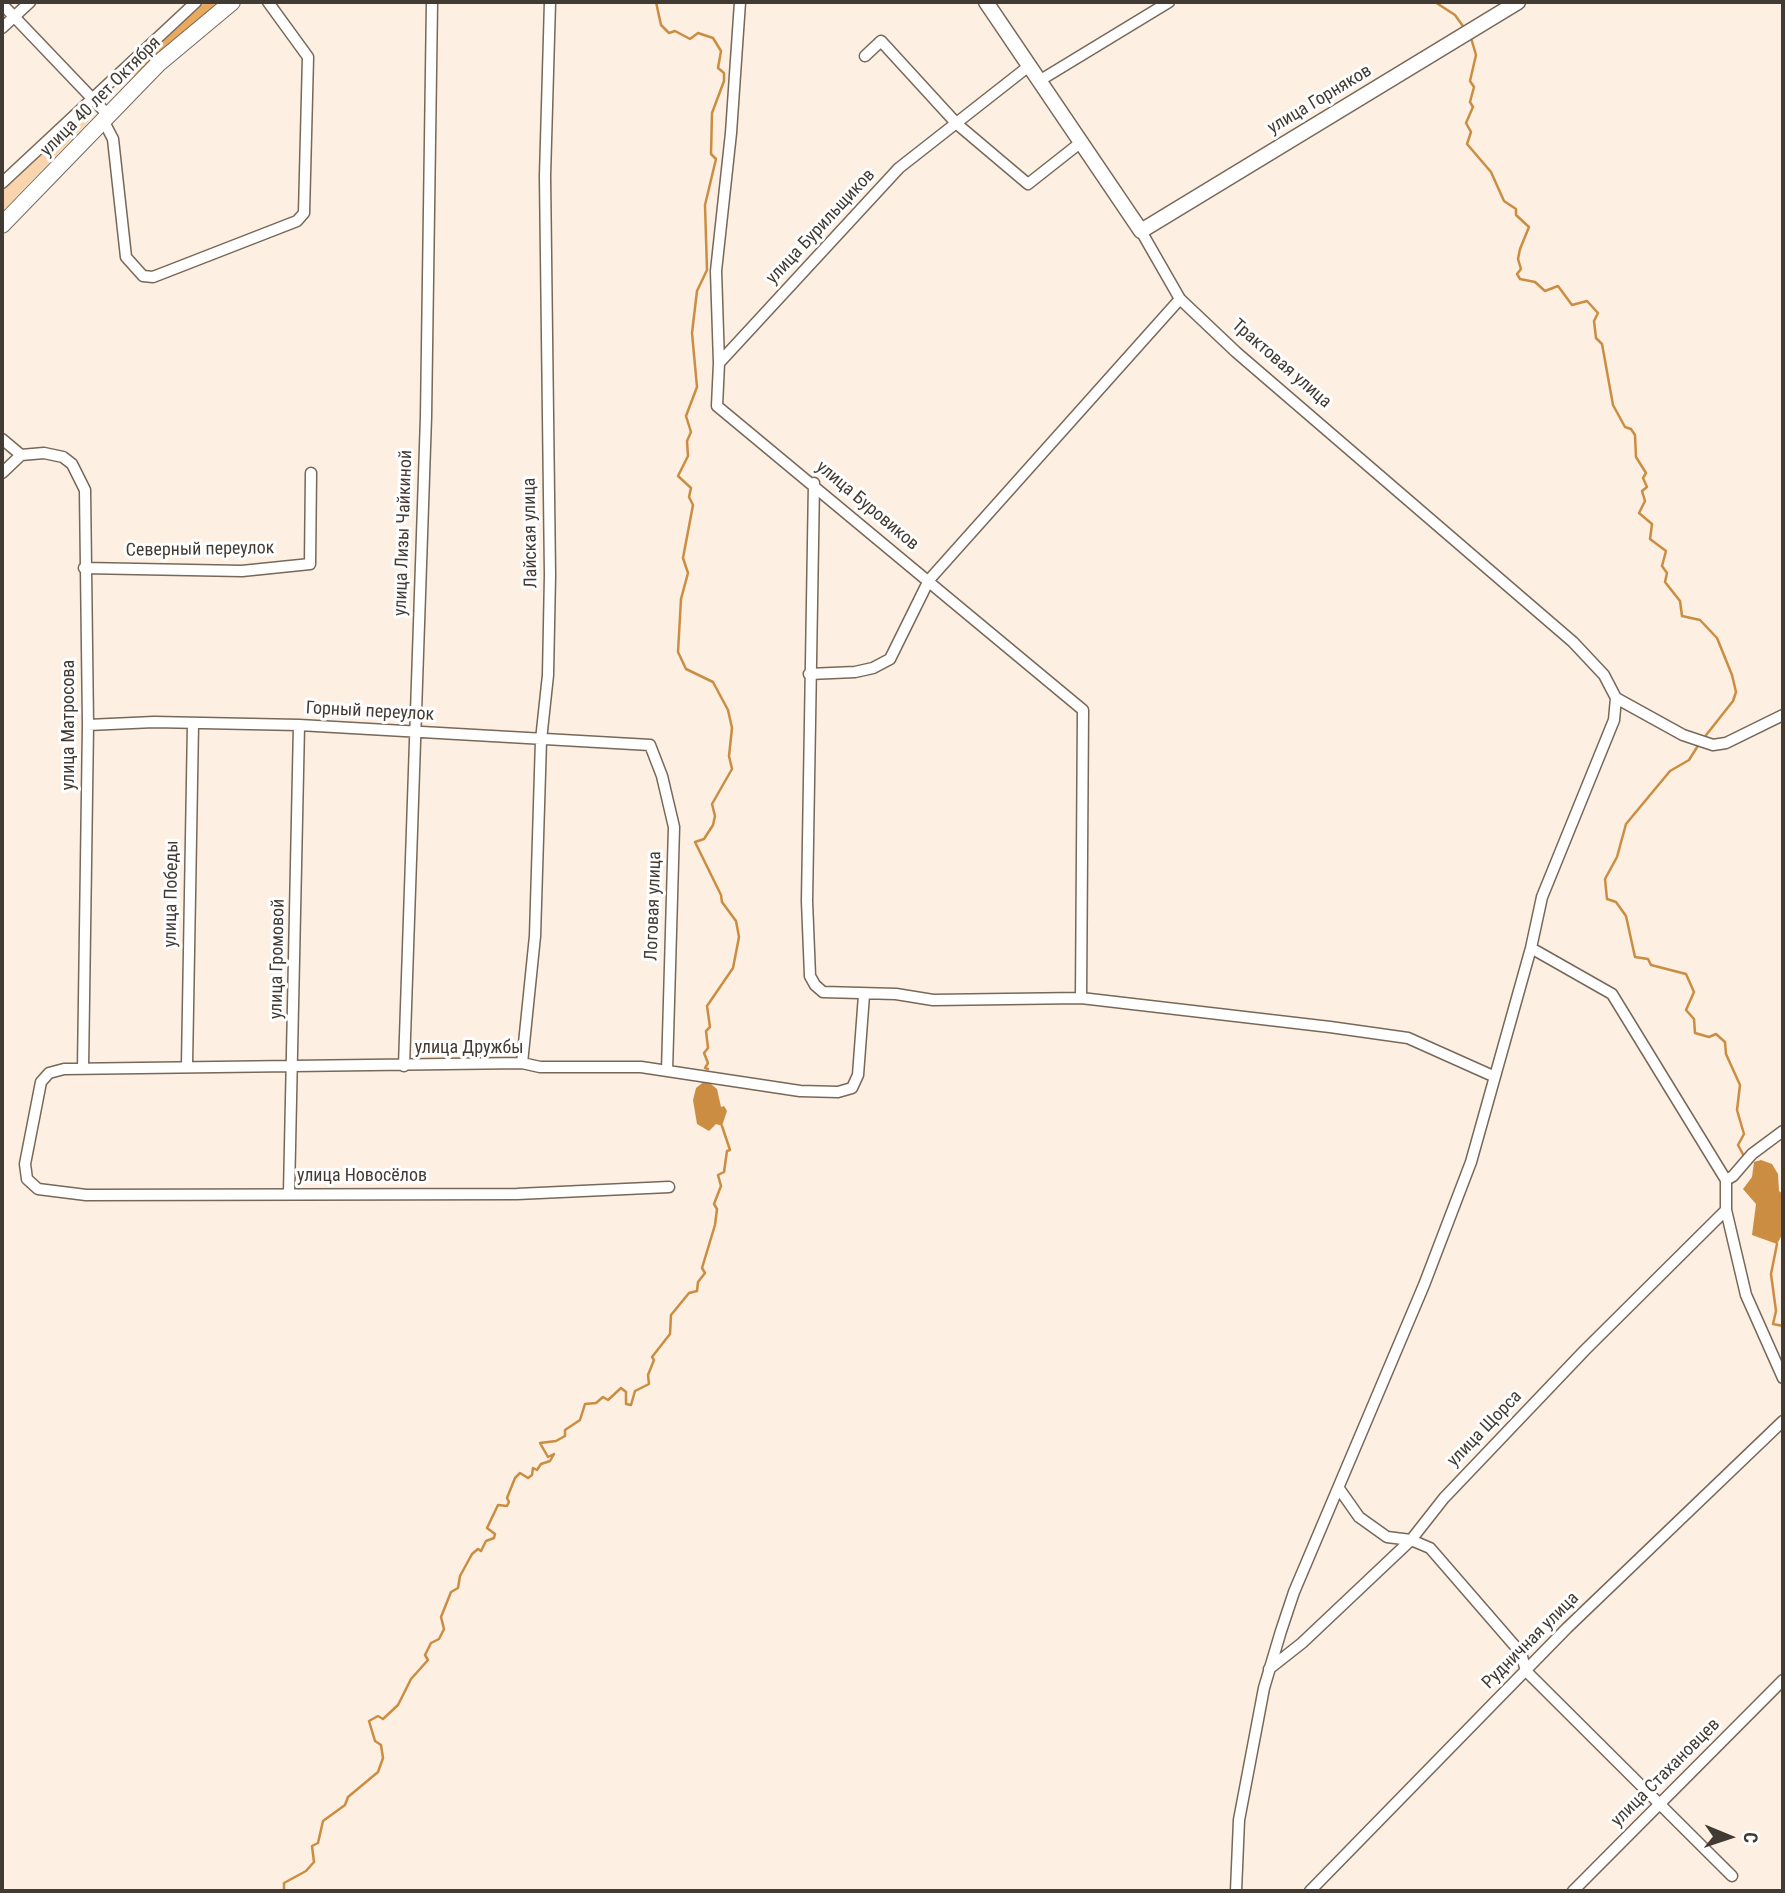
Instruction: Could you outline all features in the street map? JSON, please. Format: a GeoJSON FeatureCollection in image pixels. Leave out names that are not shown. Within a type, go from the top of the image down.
{"type":"FeatureCollection","features":[{"type":"Feature","properties":{"kind":"main road","name":"улица 40 лет Октября"},"geometry":{"type":"LineString","coordinates":[[2,225],[159,63],[232,2]]}},
{"type":"Feature","properties":{"kind":"street"},"geometry":{"type":"LineString","coordinates":[[2,28],[30,2]]}},
{"type":"Feature","properties":{"kind":"street","name":"улица 40 лет Октября"},"geometry":{"type":"LineString","coordinates":[[2,183],[196,2]]}},
{"type":"Feature","properties":{"kind":"street"},"geometry":{"type":"LineString","coordinates":[[2,4],[92,97],[105,118],[113,139],[126,257],[143,276],[153,277],[279,230],[297,221],[304,213],[308,57],[268,2]]}},
{"type":"Feature","properties":{"kind":"street","name":"улица Лизы Чайкиной"},"geometry":{"type":"LineString","coordinates":[[404,1066],[426,417],[432,2]]}},
{"type":"Feature","properties":{"kind":"street","name":"Лайская улица"},"geometry":{"type":"LineString","coordinates":[[522,1063],[535,936],[541,740],[548,675],[550,575],[545,189],[550,2]]}},
{"type":"Feature","properties":{"kind":"street","name":"улица Буровиков"},"geometry":{"type":"LineString","coordinates":[[740,2],[731,133],[716,271],[719,363],[717,406],[814,483],[1083,710],[1081,998]]}},
{"type":"Feature","properties":{"kind":"street","name":"Трактовая улица"},"geometry":{"type":"LineString","coordinates":[[986,2],[1142,230],[1180,299],[1236,352],[1573,642],[1604,675],[1616,698]]}},
{"type":"Feature","properties":{"kind":"street"},"geometry":{"type":"LineString","coordinates":[[1039,81],[1169,2]]}},
{"type":"Feature","properties":{"kind":"street","name":"улица Горняков"},"geometry":{"type":"LineString","coordinates":[[1142,230],[1518,2]]}},
{"type":"Feature","properties":{"kind":"street"},"geometry":{"type":"LineString","coordinates":[[865,56],[881,41],[957,124],[1028,184],[1080,143]]}},
{"type":"Feature","properties":{"kind":"street","name":"улица Бурильщиков"},"geometry":{"type":"LineString","coordinates":[[719,363],[899,168],[1029,66]]}},
{"type":"Feature","properties":{"kind":"street"},"geometry":{"type":"LineString","coordinates":[[809,674],[855,672],[873,668],[890,659],[929,580],[1180,299]]}},
{"type":"Feature","properties":{"kind":"street"},"geometry":{"type":"LineString","coordinates":[[2,439],[20,455],[2,473]]}},
{"type":"Feature","properties":{"kind":"street","name":"улица Матросова"},"geometry":{"type":"LineString","coordinates":[[20,455],[55,454],[72,464],[85,490],[88,725],[83,1068]]}},
{"type":"Feature","properties":{"kind":"street","name":"Северный переулок"},"geometry":{"type":"LineString","coordinates":[[84,568],[242,571],[310,564],[311,473]]}},
{"type":"Feature","properties":{"kind":"street"},"geometry":{"type":"LineString","coordinates":[[814,483],[807,901],[810,976],[823,992],[896,994],[933,1000],[1081,998],[1408,1038],[1493,1076]]}},
{"type":"Feature","properties":{"kind":"street"},"geometry":{"type":"LineString","coordinates":[[1237,1891],[1239,1820],[1269,1670],[1281,1631],[1294,1592],[1340,1490],[1471,1162],[1551,867],[1614,720],[1616,698],[1683,736],[1713,745],[1726,743],[1783,715]]}},
{"type":"Feature","properties":{"kind":"street"},"geometry":{"type":"LineString","coordinates":[[1614,720],[1637,712]]}},
{"type":"Feature","properties":{"kind":"street","name":"улица Победы"},"geometry":{"type":"LineString","coordinates":[[187,1065],[193,724]]}},
{"type":"Feature","properties":{"kind":"street","name":"Горный переулок"},"geometry":{"type":"LineString","coordinates":[[88,725],[299,726],[541,740],[599,740],[650,745]]}},
{"type":"Feature","properties":{"kind":"street","name":"улица Громовой"},"geometry":{"type":"LineString","coordinates":[[289,1193],[299,726]]}},
{"type":"Feature","properties":{"kind":"street","name":"Логовая улица"},"geometry":{"type":"LineString","coordinates":[[650,745],[662,776],[674,827],[667,1071]]}},
{"type":"Feature","properties":{"kind":"street"},"geometry":{"type":"LineString","coordinates":[[1531,948],[1612,994],[1726,1180],[1726,1210],[1746,1295],[1783,1378]]}},
{"type":"Feature","properties":{"kind":"street","name":"улица Дружбы"},"geometry":{"type":"LineString","coordinates":[[56,1193],[37,1189],[27,1179],[27,1143],[41,1082],[49,1073],[83,1068],[187,1065],[404,1066],[522,1063],[540,1067],[641,1067],[800,1090],[838,1092],[852,1088],[858,1075],[864,995]]}},
{"type":"Feature","properties":{"kind":"street"},"geometry":{"type":"LineString","coordinates":[[1726,1180],[1733,1176],[1752,1154],[1783,1131]]}},
{"type":"Feature","properties":{"kind":"street","name":"улица Новосёлов"},"geometry":{"type":"LineString","coordinates":[[56,1193],[517,1194],[668,1187]]}},
{"type":"Feature","properties":{"kind":"street","name":"улица Щорса"},"geometry":{"type":"LineString","coordinates":[[1269,1670],[1302,1643],[1411,1540],[1444,1498],[1566,1369],[1726,1210]]}},
{"type":"Feature","properties":{"kind":"street","name":"Рудничная улица"},"geometry":{"type":"LineString","coordinates":[[1310,1891],[1567,1628],[1783,1421]]}},
{"type":"Feature","properties":{"kind":"street"},"geometry":{"type":"LineString","coordinates":[[1340,1490],[1359,1517],[1387,1538],[1411,1540],[1430,1548],[1521,1653],[1526,1671],[1732,1876]]}},
{"type":"Feature","properties":{"kind":"street"},"geometry":{"type":"LineString","coordinates":[[1281,1631],[1302,1643]]}},
{"type":"Feature","properties":{"kind":"street","name":"улица Стахановцев"},"geometry":{"type":"LineString","coordinates":[[1573,1891],[1783,1680]]}},
{"type":"Feature","properties":{"kind":"shaded area"},"geometry":{"type":"Polygon","coordinates":[[[205,2],[221,2],[134,75],[130,72],[205,2]]]}},
{"type":"Feature","properties":{"kind":"shaded area"},"geometry":{"type":"Polygon","coordinates":[[[83,113],[89,121],[2,212],[2,189],[83,113]]]}},
{"type":"Feature","properties":{"kind":"shaded area"},"geometry":{"type":"Polygon","coordinates":[[[706,1080],[717,1089],[721,1107],[724,1106],[727,1111],[722,1126],[716,1124],[709,1131],[697,1124],[693,1100],[696,1088],[706,1080]]]}},
{"type":"Feature","properties":{"kind":"shaded area"},"geometry":{"type":"Polygon","coordinates":[[[1761,1160],[1772,1164],[1778,1174],[1779,1191],[1783,1194],[1783,1233],[1777,1244],[1752,1235],[1756,1204],[1743,1189],[1752,1177],[1754,1162],[1761,1160]]]}},
{"type":"Feature","properties":{"kind":"waterway"},"geometry":{"type":"LineString","coordinates":[[656,2],[661,25],[669,33],[675,31],[690,39],[698,33],[713,38],[721,51],[718,68],[724,73],[724,81],[712,113],[711,154],[716,159],[705,205],[707,270],[697,291],[692,333],[697,387],[686,416],[691,432],[687,441],[688,456],[678,476],[691,488],[689,497],[693,505],[683,558],[688,573],[681,599],[678,652],[686,669],[713,682],[728,710],[732,728],[729,756],[732,769],[712,804],[715,816],[713,825],[704,839],[695,842],[722,902],[736,921],[739,937],[733,968],[707,1006],[710,1027],[706,1031],[708,1048],[704,1053],[708,1063],[705,1068],[708,1069]]}},
{"type":"Feature","properties":{"kind":"waterway"},"geometry":{"type":"LineString","coordinates":[[1435,2],[1455,15],[1465,29]]}},
{"type":"Feature","properties":{"kind":"waterway"},"geometry":{"type":"LineString","coordinates":[[1471,38],[1476,55],[1470,81],[1474,87],[1470,102],[1473,107],[1466,123],[1471,132],[1467,144],[1491,172],[1504,201],[1516,209],[1516,215],[1529,227],[1520,249],[1518,259],[1521,269],[1517,274],[1520,279],[1535,282],[1545,291],[1558,286],[1572,305],[1587,301],[1598,313],[1594,321],[1596,338],[1602,344],[1613,405],[1625,427],[1631,429],[1635,435],[1636,457],[1646,473],[1643,478],[1647,487],[1642,491],[1645,501],[1639,513],[1652,524],[1650,539],[1666,551],[1662,566],[1667,573],[1665,582],[1680,601],[1682,616],[1700,620],[1717,638],[1732,675],[1736,692],[1733,701],[1703,739]]}},
{"type":"Feature","properties":{"kind":"waterway"},"geometry":{"type":"LineString","coordinates":[[1699,744],[1689,760],[1670,771],[1626,824],[1617,857],[1605,879],[1607,899],[1616,902],[1626,916],[1635,957],[1648,959],[1651,965],[1686,974],[1694,992],[1686,1010],[1694,1019],[1695,1033],[1709,1037],[1716,1034],[1725,1042],[1726,1054],[1740,1085],[1737,1110],[1744,1134],[1738,1145],[1745,1158]]}},
{"type":"Feature","properties":{"kind":"waterway"},"geometry":{"type":"LineString","coordinates":[[284,1891],[284,1883],[306,1871],[314,1862],[312,1846],[318,1843],[323,1821],[345,1805],[348,1797],[378,1772],[383,1758],[381,1745],[375,1741],[369,1721],[378,1716],[383,1719],[398,1705],[411,1679],[428,1660],[425,1655],[431,1643],[439,1639],[444,1629],[441,1617],[451,1592],[458,1588],[460,1576],[472,1554],[478,1549],[481,1551],[486,1541],[494,1538],[495,1534],[487,1528],[498,1505],[507,1506],[507,1498],[515,1478],[520,1473],[528,1478],[532,1475],[533,1468],[537,1470],[541,1464],[550,1461],[554,1454],[548,1457],[540,1443],[556,1441],[565,1436],[565,1430],[580,1420],[585,1404],[596,1403],[603,1397],[608,1400],[621,1388],[626,1392],[626,1404],[631,1405],[635,1391],[649,1384],[648,1375],[654,1360],[652,1357],[670,1334],[671,1315],[689,1293],[697,1291],[698,1282],[705,1273],[702,1268],[715,1225],[717,1209],[714,1204],[721,1186],[718,1175],[724,1172],[727,1151],[730,1150],[722,1126]]}},
{"type":"Feature","properties":{"kind":"waterway"},"geometry":{"type":"LineString","coordinates":[[1777,1244],[1771,1274],[1776,1311],[1773,1324],[1783,1326]]}}]}
